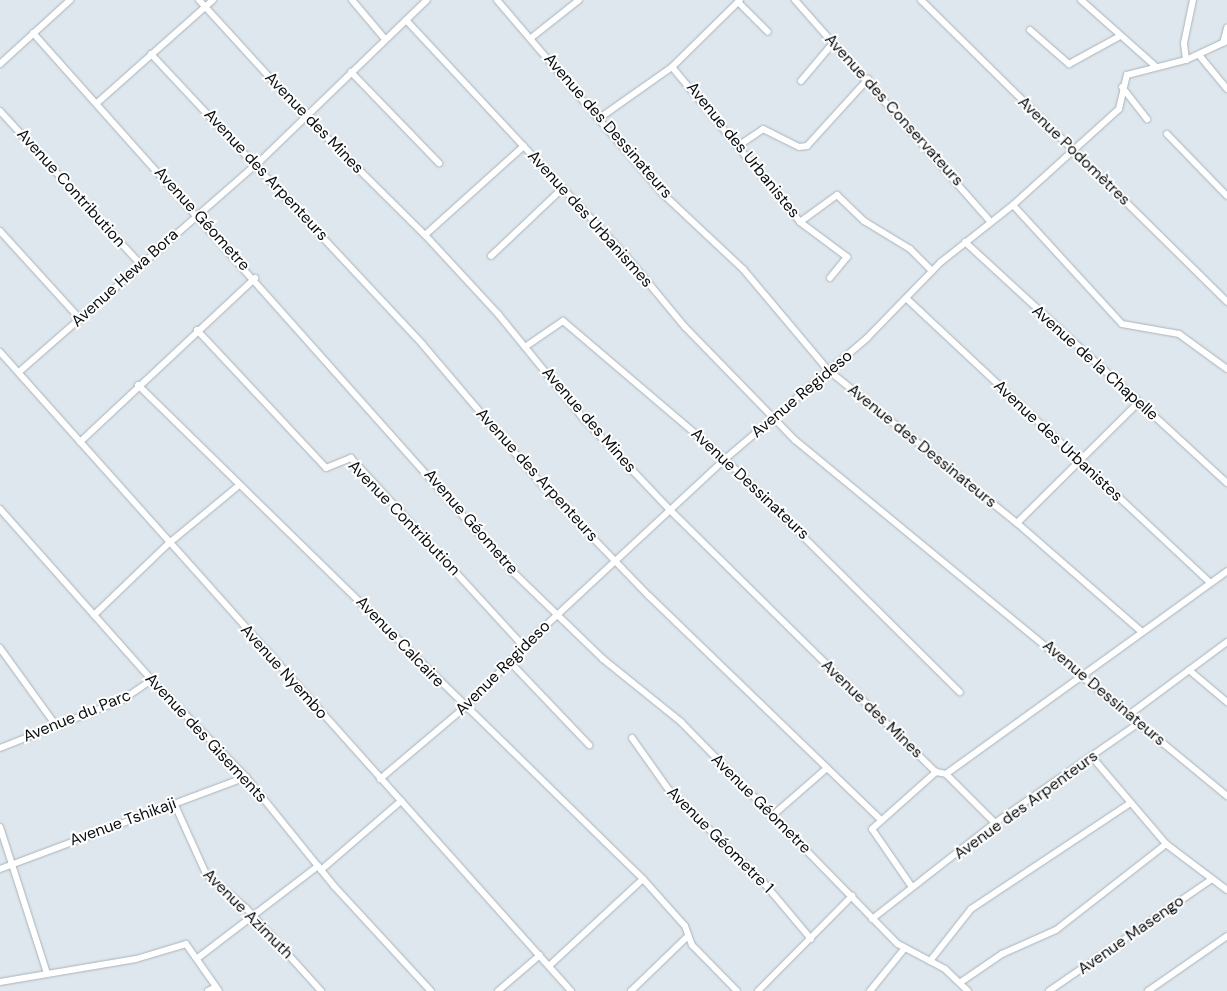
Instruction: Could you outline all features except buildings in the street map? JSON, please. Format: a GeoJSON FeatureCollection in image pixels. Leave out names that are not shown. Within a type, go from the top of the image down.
{"type":"FeatureCollection","features":[{"type":"Feature","properties":{"kind":"street"},"geometry":{"type":"LineString","coordinates":[[0,64],[70,0]]}},
{"type":"Feature","properties":{"kind":"street","name":"Avenue des Mines"},"geometry":{"type":"LineString","coordinates":[[199,0],[304,115],[425,235],[526,347],[582,417],[671,511],[936,772],[946,774]]}},
{"type":"Feature","properties":{"kind":"street"},"geometry":{"type":"LineString","coordinates":[[97,103],[213,0]]}},
{"type":"Feature","properties":{"kind":"street"},"geometry":{"type":"LineString","coordinates":[[352,0],[385,40]]}},
{"type":"Feature","properties":{"kind":"street","name":"Avenue Hewa Bora"},"geometry":{"type":"LineString","coordinates":[[19,372],[198,213],[257,164],[304,115],[428,0]]}},
{"type":"Feature","properties":{"kind":"street","name":"Avenue des Dessinateurs"},"geometry":{"type":"LineString","coordinates":[[497,0],[601,117],[662,193],[743,269],[828,370],[1018,523],[1142,632]]}},
{"type":"Feature","properties":{"kind":"street"},"geometry":{"type":"LineString","coordinates":[[532,38],[579,0]]}},
{"type":"Feature","properties":{"kind":"street","name":"Avenue des Conservateurs"},"geometry":{"type":"LineString","coordinates":[[795,0],[868,79],[991,222]]}},
{"type":"Feature","properties":{"kind":"street","name":"Avenue Podomètres"},"geometry":{"type":"LineString","coordinates":[[922,0],[1072,152],[1227,302]]}},
{"type":"Feature","properties":{"kind":"street"},"geometry":{"type":"LineString","coordinates":[[1081,0],[1155,66]]}},
{"type":"Feature","properties":{"kind":"street"},"geometry":{"type":"LineString","coordinates":[[1186,60],[1184,43],[1193,0]]}},
{"type":"Feature","properties":{"kind":"street"},"geometry":{"type":"LineString","coordinates":[[601,117],[672,66],[739,1],[768,32]]}},
{"type":"Feature","properties":{"kind":"street","name":"Avenue des Urbanismes"},"geometry":{"type":"LineString","coordinates":[[406,20],[773,418]]}},
{"type":"Feature","properties":{"kind":"street"},"geometry":{"type":"LineString","coordinates":[[1147,119],[1122,86],[1127,75],[1199,55],[1225,42],[1227,28]]}},
{"type":"Feature","properties":{"kind":"street"},"geometry":{"type":"LineString","coordinates":[[1030,30],[1069,64],[1120,36]]}},
{"type":"Feature","properties":{"kind":"street","name":"Avenue Géometre"},"geometry":{"type":"LineString","coordinates":[[33,33],[198,213],[479,536],[611,666],[675,716],[852,896],[872,919],[904,949],[930,961],[961,982],[968,991]]}},
{"type":"Feature","properties":{"kind":"street"},"geometry":{"type":"LineString","coordinates":[[801,81],[834,42]]}},
{"type":"Feature","properties":{"kind":"street","name":"Avenue des Arpenteurs"},"geometry":{"type":"LineString","coordinates":[[151,54],[257,164],[423,345],[519,460],[616,562],[881,820]]}},
{"type":"Feature","properties":{"kind":"street"},"geometry":{"type":"LineString","coordinates":[[1199,55],[1227,89]]}},
{"type":"Feature","properties":{"kind":"street","name":"Avenue des Urbanistes"},"geometry":{"type":"LineString","coordinates":[[672,66],[800,222],[837,195],[864,221],[910,249],[932,270]]}},
{"type":"Feature","properties":{"kind":"street"},"geometry":{"type":"LineString","coordinates":[[351,72],[440,163]]}},
{"type":"Feature","properties":{"kind":"street"},"geometry":{"type":"LineString","coordinates":[[738,146],[763,129],[799,147],[807,146],[868,79]]}},
{"type":"Feature","properties":{"kind":"street","name":"Avenue Regideso"},"geometry":{"type":"LineString","coordinates":[[380,779],[464,708],[558,614],[725,460],[907,299],[932,270],[1013,205],[1119,109],[1124,101],[1122,86]]}},
{"type":"Feature","properties":{"kind":"street","name":"Avenue Contribution"},"geometry":{"type":"LineString","coordinates":[[0,110],[141,265]]}},
{"type":"Feature","properties":{"kind":"street"},"geometry":{"type":"LineString","coordinates":[[1167,134],[1227,196]]}},
{"type":"Feature","properties":{"kind":"street"},"geometry":{"type":"LineString","coordinates":[[425,235],[524,146]]}},
{"type":"Feature","properties":{"kind":"street"},"geometry":{"type":"LineString","coordinates":[[491,256],[562,188]]}},
{"type":"Feature","properties":{"kind":"street"},"geometry":{"type":"LineString","coordinates":[[1013,205],[1122,324],[1164,330],[1188,339],[1227,369]]}},
{"type":"Feature","properties":{"kind":"street"},"geometry":{"type":"LineString","coordinates":[[800,222],[847,257],[830,278]]}},
{"type":"Feature","properties":{"kind":"street"},"geometry":{"type":"LineString","coordinates":[[0,232],[80,318]]}},
{"type":"Feature","properties":{"kind":"street","name":"Avenue de la Chapelle"},"geometry":{"type":"LineString","coordinates":[[965,242],[1227,483]]}},
{"type":"Feature","properties":{"kind":"street"},"geometry":{"type":"LineString","coordinates":[[80,442],[138,385],[254,278]]}},
{"type":"Feature","properties":{"kind":"street","name":"Avenue des Urbanistes"},"geometry":{"type":"LineString","coordinates":[[907,299],[1209,582]]}},
{"type":"Feature","properties":{"kind":"street","name":"Avenue Dessinateurs"},"geometry":{"type":"LineString","coordinates":[[526,347],[563,321],[725,460],[960,692]]}},
{"type":"Feature","properties":{"kind":"street","name":"Avenue Contribution"},"geometry":{"type":"LineString","coordinates":[[197,330],[326,468],[351,458],[524,647]]}},
{"type":"Feature","properties":{"kind":"street","name":"Avenue Nyembo"},"geometry":{"type":"LineString","coordinates":[[0,352],[168,544],[571,991]]}},
{"type":"Feature","properties":{"kind":"street","name":"Avenue Calcaire"},"geometry":{"type":"LineString","coordinates":[[138,385],[238,487],[329,568],[464,708],[643,879],[682,922],[687,937],[738,991]]}},
{"type":"Feature","properties":{"kind":"street"},"geometry":{"type":"LineString","coordinates":[[1018,523],[1078,460],[1139,402]]}},
{"type":"Feature","properties":{"kind":"street","name":"Avenue Dessinateurs"},"geometry":{"type":"LineString","coordinates":[[773,418],[1227,796]]}},
{"type":"Feature","properties":{"kind":"street"},"geometry":{"type":"LineString","coordinates":[[94,616],[168,544],[238,487]]}},
{"type":"Feature","properties":{"kind":"street","name":"Avenue des Gisements"},"geometry":{"type":"LineString","coordinates":[[0,509],[152,680],[246,777],[320,868],[431,991]]}},
{"type":"Feature","properties":{"kind":"street"},"geometry":{"type":"LineString","coordinates":[[995,823],[946,774],[1209,582],[1227,572]]}},
{"type":"Feature","properties":{"kind":"street"},"geometry":{"type":"LineString","coordinates":[[1130,714],[1227,642]]}},
{"type":"Feature","properties":{"kind":"street"},"geometry":{"type":"LineString","coordinates":[[0,648],[55,724]]}},
{"type":"Feature","properties":{"kind":"street"},"geometry":{"type":"LineString","coordinates":[[510,662],[589,745]]}},
{"type":"Feature","properties":{"kind":"street"},"geometry":{"type":"LineString","coordinates":[[1189,670],[1227,702]]}},
{"type":"Feature","properties":{"kind":"street","name":"Avenue du Parc"},"geometry":{"type":"LineString","coordinates":[[0,748],[55,724],[122,700],[152,680]]}},
{"type":"Feature","properties":{"kind":"street","name":"Avenue des Arpenteurs"},"geometry":{"type":"LineString","coordinates":[[872,919],[995,823],[1092,757],[1139,722]]}},
{"type":"Feature","properties":{"kind":"street","name":"Avenue Géometre 1"},"geometry":{"type":"LineString","coordinates":[[632,738],[668,790],[764,883],[811,939]]}},
{"type":"Feature","properties":{"kind":"street"},"geometry":{"type":"LineString","coordinates":[[1092,757],[1129,804],[1166,844],[1227,889]]}},
{"type":"Feature","properties":{"kind":"street"},"geometry":{"type":"LineString","coordinates":[[772,816],[827,768]]}},
{"type":"Feature","properties":{"kind":"street"},"geometry":{"type":"LineString","coordinates":[[912,887],[872,834],[881,820],[936,772]]}},
{"type":"Feature","properties":{"kind":"street","name":"Avenue Tshikaji"},"geometry":{"type":"LineString","coordinates":[[0,869],[246,777]]}},
{"type":"Feature","properties":{"kind":"street"},"geometry":{"type":"LineString","coordinates":[[199,957],[252,914],[320,868],[401,801]]}},
{"type":"Feature","properties":{"kind":"street","name":"Avenue Azimuth"},"geometry":{"type":"LineString","coordinates":[[174,803],[203,870],[252,914],[321,991]]}},
{"type":"Feature","properties":{"kind":"street"},"geometry":{"type":"LineString","coordinates":[[930,961],[971,909],[1129,804]]}},
{"type":"Feature","properties":{"kind":"street"},"geometry":{"type":"LineString","coordinates":[[0,827],[14,863],[48,972]]}},
{"type":"Feature","properties":{"kind":"street"},"geometry":{"type":"LineString","coordinates":[[961,982],[1002,954],[1056,930],[1166,844]]}},
{"type":"Feature","properties":{"kind":"street"},"geometry":{"type":"LineString","coordinates":[[549,966],[643,879]]}},
{"type":"Feature","properties":{"kind":"street","name":"Avenue Masengo"},"geometry":{"type":"LineString","coordinates":[[1049,991],[1212,879]]}},
{"type":"Feature","properties":{"kind":"street"},"geometry":{"type":"LineString","coordinates":[[758,991],[852,896]]}},
{"type":"Feature","properties":{"kind":"street"},"geometry":{"type":"LineString","coordinates":[[1148,991],[1227,936]]}},
{"type":"Feature","properties":{"kind":"street"},"geometry":{"type":"LineString","coordinates":[[631,991],[687,937]]}},
{"type":"Feature","properties":{"kind":"street"},"geometry":{"type":"LineString","coordinates":[[0,982],[48,972],[136,960],[186,944],[199,957],[218,989],[208,991]]}},
{"type":"Feature","properties":{"kind":"street"},"geometry":{"type":"LineString","coordinates":[[870,991],[904,949]]}},
{"type":"Feature","properties":{"kind":"street"},"geometry":{"type":"LineString","coordinates":[[498,991],[540,955]]}}]}
